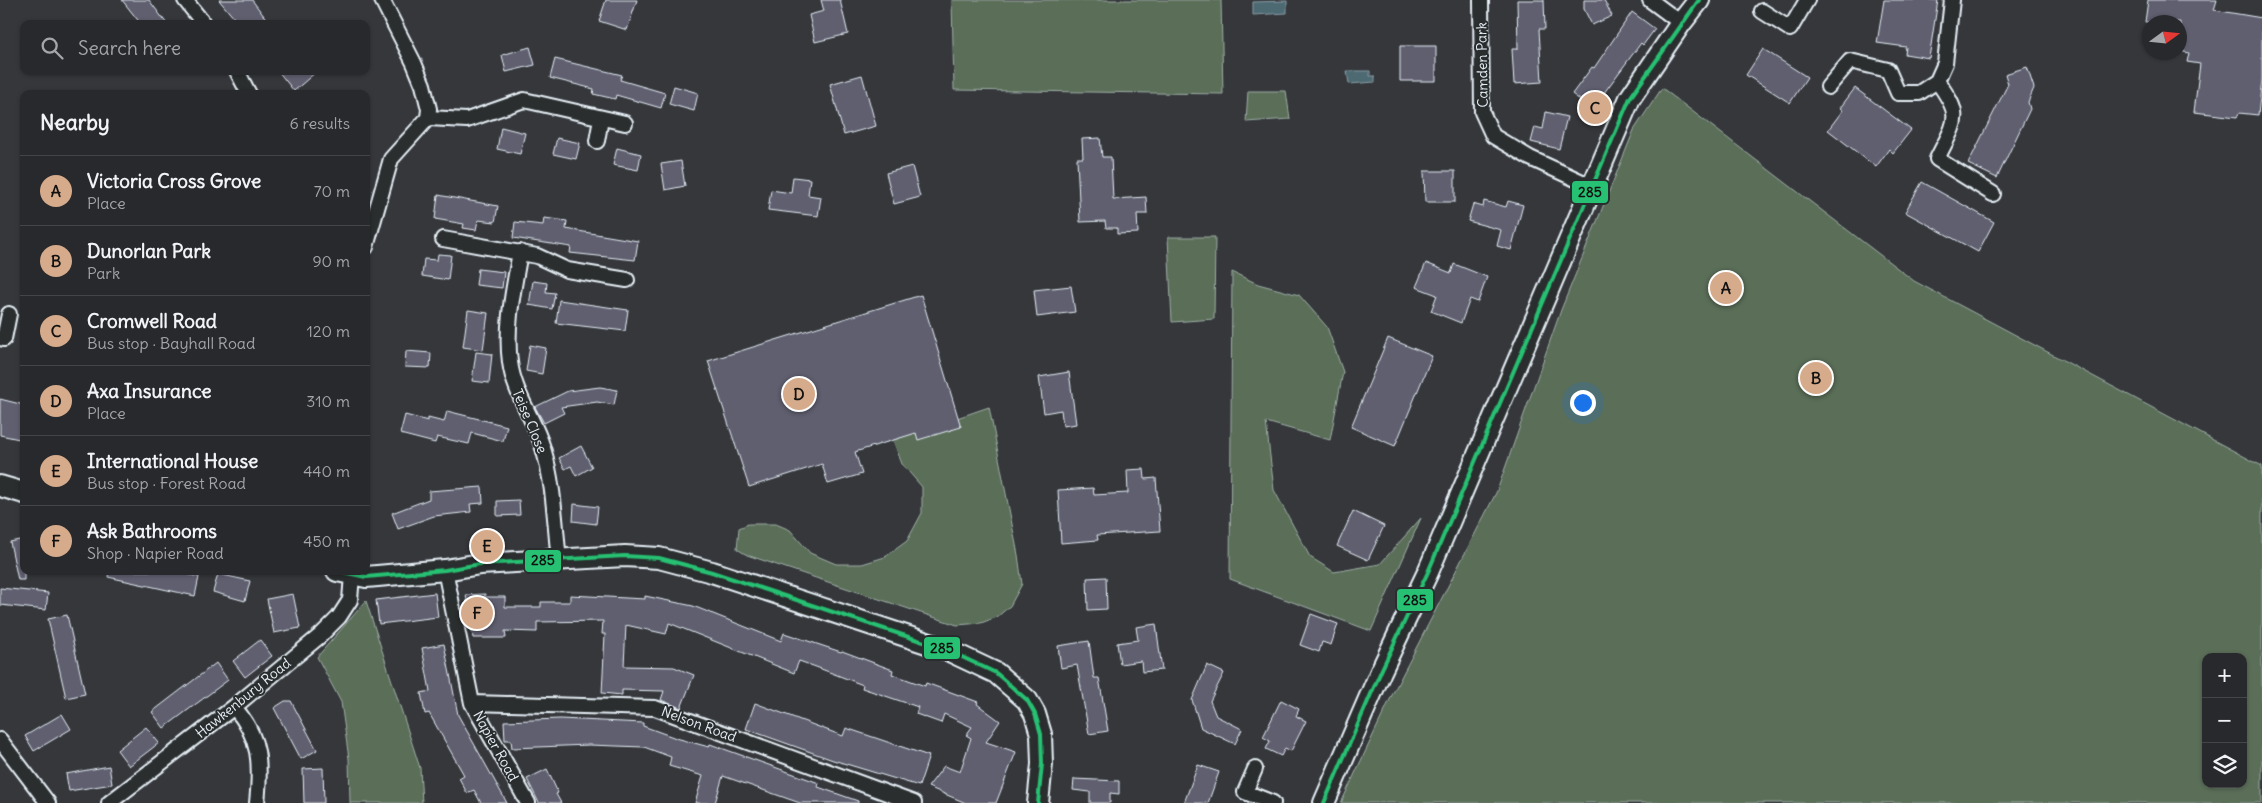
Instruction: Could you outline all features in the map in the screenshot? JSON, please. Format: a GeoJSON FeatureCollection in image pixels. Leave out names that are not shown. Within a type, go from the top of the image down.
{"type":"FeatureCollection","features":[{"type":"Feature","properties":{"kind":"street"},"geometry":{"type":"LineString","coordinates":[[185,0],[201,20]]}},
{"type":"Feature","properties":{"kind":"street"},"geometry":{"type":"LineString","coordinates":[[370,221],[373,201],[391,158],[428,118],[429,109],[423,85],[382,0]]}},
{"type":"Feature","properties":{"kind":"street","name":"Camden Park"},"geometry":{"type":"LineString","coordinates":[[1481,0],[1482,112],[1492,136],[1530,158],[1593,187]]}},
{"type":"Feature","properties":{"kind":"street"},"geometry":{"type":"LineString","coordinates":[[1650,0],[1681,23]]}},
{"type":"Feature","properties":{"kind":"street"},"geometry":{"type":"LineString","coordinates":[[1324,803],[1381,671],[1432,563],[1630,98],[1681,23],[1700,0]]}},
{"type":"Feature","properties":{"kind":"street"},"geometry":{"type":"LineString","coordinates":[[1762,11],[1790,29],[1807,0]]}},
{"type":"Feature","properties":{"kind":"street"},"geometry":{"type":"LineString","coordinates":[[1828,87],[1850,61],[1888,70],[1898,93],[1919,94],[1937,80],[1945,63],[1952,0]]}},
{"type":"Feature","properties":{"kind":"street"},"geometry":{"type":"LineString","coordinates":[[239,75],[247,90]]}},
{"type":"Feature","properties":{"kind":"street"},"geometry":{"type":"LineString","coordinates":[[1937,80],[1953,102],[1956,120],[1937,158],[1993,194]]}},
{"type":"Feature","properties":{"kind":"street"},"geometry":{"type":"LineString","coordinates":[[428,118],[467,120],[524,100],[625,123]]}},
{"type":"Feature","properties":{"kind":"street"},"geometry":{"type":"LineString","coordinates":[[597,141],[601,119]]}},
{"type":"Feature","properties":{"kind":"street"},"geometry":{"type":"LineString","coordinates":[[443,239],[520,252],[537,256],[567,270],[627,280]]}},
{"type":"Feature","properties":{"kind":"street","name":"Teise Close"},"geometry":{"type":"LineString","coordinates":[[520,252],[509,324],[509,361],[519,397],[542,445],[547,463],[559,561]]}},
{"type":"Feature","properties":{"kind":"street"},"geometry":{"type":"LineString","coordinates":[[0,338],[4,339],[9,314]]}},
{"type":"Feature","properties":{"kind":"street"},"geometry":{"type":"LineString","coordinates":[[0,486],[20,492]]}},
{"type":"Feature","properties":{"kind":"street"},"geometry":{"type":"LineString","coordinates":[[355,575],[366,577],[445,570],[480,564],[625,556],[659,558],[721,574],[945,649],[996,673],[1027,700],[1035,714],[1041,734],[1042,764],[1038,803]]}},
{"type":"Feature","properties":{"kind":"street","name":"Napier Road"},"geometry":{"type":"LineString","coordinates":[[445,570],[472,703],[528,803]]}},
{"type":"Feature","properties":{"kind":"street","name":"Hawkenbury Road"},"geometry":{"type":"LineString","coordinates":[[109,803],[234,707],[339,617],[350,600],[344,575]]}},
{"type":"Feature","properties":{"kind":"street","name":"Nelson Road"},"geometry":{"type":"LineString","coordinates":[[472,703],[655,708],[914,803]]}},
{"type":"Feature","properties":{"kind":"street"},"geometry":{"type":"LineString","coordinates":[[234,707],[247,722],[259,757],[257,803]]}},
{"type":"Feature","properties":{"kind":"street"},"geometry":{"type":"LineString","coordinates":[[0,740],[48,803]]}},
{"type":"Feature","properties":{"kind":"street"},"geometry":{"type":"LineString","coordinates":[[1255,769],[1245,792],[1273,803]]}},
{"type":"Feature","properties":{"kind":"green space"},"geometry":{"type":"Polygon","coordinates":[[[952,0],[1221,0],[1223,94],[954,90],[952,0]]]}},
{"type":"Feature","properties":{"kind":"green space"},"geometry":{"type":"Polygon","coordinates":[[[1662,88],[1914,281],[2262,466],[2262,803],[1341,803],[1394,691],[1497,491],[1561,310],[1634,130],[1662,88]]]}},
{"type":"Feature","properties":{"kind":"green space"},"geometry":{"type":"Polygon","coordinates":[[[1248,91],[1286,91],[1290,119],[1246,122],[1248,91]]]}},
{"type":"Feature","properties":{"kind":"green space"},"geometry":{"type":"Polygon","coordinates":[[[1168,237],[1215,237],[1214,319],[1172,322],[1168,237]]]}},
{"type":"Feature","properties":{"kind":"green space"},"geometry":{"type":"Polygon","coordinates":[[[1232,272],[1258,284],[1299,295],[1327,327],[1343,372],[1330,440],[1266,422],[1274,490],[1310,557],[1334,572],[1380,564],[1421,518],[1371,631],[1230,579],[1232,272]]]}},
{"type":"Feature","properties":{"kind":"green space"},"geometry":{"type":"Polygon","coordinates":[[[989,407],[1022,584],[1010,606],[997,617],[981,623],[957,625],[747,555],[737,549],[739,528],[748,524],[776,524],[790,530],[810,553],[836,564],[862,564],[885,557],[907,541],[922,513],[922,487],[902,464],[893,440],[989,407]]]}},
{"type":"Feature","properties":{"kind":"green space"},"geometry":{"type":"Polygon","coordinates":[[[366,601],[420,768],[422,803],[350,803],[349,759],[341,702],[317,657],[366,601]]]}},
{"type":"Feature","properties":{"kind":"water"},"geometry":{"type":"Polygon","coordinates":[[[1287,1],[1287,13],[1253,15],[1253,2],[1287,1]]]}},
{"type":"Feature","properties":{"kind":"water"},"geometry":{"type":"Polygon","coordinates":[[[1347,71],[1370,71],[1370,76],[1375,76],[1375,82],[1349,84],[1347,71]]]}},
{"type":"Feature","properties":{"kind":"building"},"geometry":{"type":"Polygon","coordinates":[[[122,0],[149,0],[164,20],[138,20],[122,0]]]}},
{"type":"Feature","properties":{"kind":"building"},"geometry":{"type":"Polygon","coordinates":[[[219,0],[252,0],[267,20],[236,20],[219,0]]]}},
{"type":"Feature","properties":{"kind":"building"},"geometry":{"type":"Polygon","coordinates":[[[606,0],[637,0],[627,30],[599,21],[606,0]]]}},
{"type":"Feature","properties":{"kind":"building"},"geometry":{"type":"Polygon","coordinates":[[[821,0],[840,0],[848,34],[815,42],[809,15],[824,11],[821,0]]]}},
{"type":"Feature","properties":{"kind":"building"},"geometry":{"type":"Polygon","coordinates":[[[1517,0],[1544,0],[1545,29],[1539,29],[1542,82],[1514,84],[1512,49],[1518,49],[1517,0]]]}},
{"type":"Feature","properties":{"kind":"building"},"geometry":{"type":"Polygon","coordinates":[[[1584,0],[1604,0],[1612,16],[1592,25],[1584,9],[1584,0]]]}},
{"type":"Feature","properties":{"kind":"building"},"geometry":{"type":"Polygon","coordinates":[[[1884,0],[1938,0],[1929,58],[1905,54],[1906,47],[1877,43],[1884,0]]]}},
{"type":"Feature","properties":{"kind":"building"},"geometry":{"type":"Polygon","coordinates":[[[2148,0],[2217,0],[2214,10],[2262,18],[2262,79],[2258,115],[2239,113],[2237,117],[2194,112],[2200,64],[2187,62],[2189,53],[2187,53],[2187,15],[2146,15],[2148,0]]]}},
{"type":"Feature","properties":{"kind":"building"},"geometry":{"type":"Polygon","coordinates":[[[1632,12],[1655,29],[1643,45],[1641,43],[1592,109],[1572,94],[1592,67],[1594,68],[1632,12]]]}},
{"type":"Feature","properties":{"kind":"building"},"geometry":{"type":"Polygon","coordinates":[[[1400,46],[1436,46],[1436,81],[1400,81],[1400,46]]]}},
{"type":"Feature","properties":{"kind":"building"},"geometry":{"type":"Polygon","coordinates":[[[530,47],[535,65],[506,72],[502,55],[530,47]]]}},
{"type":"Feature","properties":{"kind":"building"},"geometry":{"type":"Polygon","coordinates":[[[1763,49],[1807,77],[1790,103],[1746,75],[1763,49]]]}},
{"type":"Feature","properties":{"kind":"building"},"geometry":{"type":"Polygon","coordinates":[[[555,59],[622,75],[620,80],[665,93],[661,108],[616,95],[615,99],[593,94],[594,89],[550,78],[555,59]]]}},
{"type":"Feature","properties":{"kind":"building"},"geometry":{"type":"Polygon","coordinates":[[[2027,67],[2034,88],[2028,102],[2030,109],[1997,178],[1968,164],[2008,84],[2005,74],[2027,67]]]}},
{"type":"Feature","properties":{"kind":"building"},"geometry":{"type":"Polygon","coordinates":[[[281,75],[312,75],[295,90],[281,75]]]}},
{"type":"Feature","properties":{"kind":"building"},"geometry":{"type":"Polygon","coordinates":[[[862,75],[876,126],[844,135],[830,84],[862,75]]]}},
{"type":"Feature","properties":{"kind":"building"},"geometry":{"type":"Polygon","coordinates":[[[674,86],[698,93],[694,111],[669,104],[674,86]]]}},
{"type":"Feature","properties":{"kind":"building"},"geometry":{"type":"Polygon","coordinates":[[[1855,88],[1911,130],[1893,153],[1889,149],[1876,167],[1828,130],[1843,110],[1840,108],[1855,88]]]}},
{"type":"Feature","properties":{"kind":"building"},"geometry":{"type":"Polygon","coordinates":[[[1546,112],[1567,117],[1559,149],[1531,142],[1535,127],[1543,129],[1546,112]]]}},
{"type":"Feature","properties":{"kind":"building"},"geometry":{"type":"Polygon","coordinates":[[[501,127],[525,133],[520,154],[497,149],[501,127]]]}},
{"type":"Feature","properties":{"kind":"building"},"geometry":{"type":"Polygon","coordinates":[[[557,138],[580,143],[576,159],[553,154],[557,138]]]}},
{"type":"Feature","properties":{"kind":"building"},"geometry":{"type":"Polygon","coordinates":[[[1100,138],[1102,157],[1111,157],[1113,199],[1146,197],[1147,214],[1137,214],[1138,233],[1117,234],[1117,228],[1106,228],[1105,221],[1080,222],[1077,158],[1083,158],[1082,139],[1100,138]]]}},
{"type":"Feature","properties":{"kind":"building"},"geometry":{"type":"Polygon","coordinates":[[[617,148],[641,154],[638,170],[613,165],[617,148]]]}},
{"type":"Feature","properties":{"kind":"building"},"geometry":{"type":"Polygon","coordinates":[[[681,161],[685,186],[665,190],[661,164],[681,161]]]}},
{"type":"Feature","properties":{"kind":"building"},"geometry":{"type":"Polygon","coordinates":[[[912,166],[920,197],[894,204],[886,173],[912,166]]]}},
{"type":"Feature","properties":{"kind":"building"},"geometry":{"type":"Polygon","coordinates":[[[1424,171],[1455,171],[1455,202],[1425,202],[1424,171]]]}},
{"type":"Feature","properties":{"kind":"building"},"geometry":{"type":"Polygon","coordinates":[[[793,177],[810,179],[808,195],[821,197],[818,216],[768,210],[771,190],[791,193],[793,177]]]}},
{"type":"Feature","properties":{"kind":"building"},"geometry":{"type":"Polygon","coordinates":[[[1922,182],[1994,222],[1978,252],[1905,212],[1922,182]]]}},
{"type":"Feature","properties":{"kind":"building"},"geometry":{"type":"Polygon","coordinates":[[[438,195],[498,206],[495,222],[478,220],[476,230],[463,228],[464,224],[435,219],[438,195]]]}},
{"type":"Feature","properties":{"kind":"building"},"geometry":{"type":"Polygon","coordinates":[[[1484,201],[1506,207],[1508,201],[1523,205],[1511,250],[1497,246],[1501,230],[1468,221],[1473,204],[1483,207],[1484,201]]]}},
{"type":"Feature","properties":{"kind":"building"},"geometry":{"type":"Polygon","coordinates":[[[544,218],[567,221],[566,229],[638,241],[635,260],[570,253],[571,247],[513,238],[515,222],[543,225],[544,218]]]}},
{"type":"Feature","properties":{"kind":"building"},"geometry":{"type":"Polygon","coordinates":[[[438,254],[451,255],[448,280],[422,276],[424,259],[437,260],[438,254]]]}},
{"type":"Feature","properties":{"kind":"building"},"geometry":{"type":"Polygon","coordinates":[[[1426,263],[1451,273],[1454,264],[1487,277],[1478,302],[1470,299],[1461,323],[1431,311],[1437,295],[1416,287],[1426,263]]]}},
{"type":"Feature","properties":{"kind":"building"},"geometry":{"type":"Polygon","coordinates":[[[478,269],[504,272],[502,288],[476,285],[478,269]]]}},
{"type":"Feature","properties":{"kind":"building"},"geometry":{"type":"Polygon","coordinates":[[[533,281],[547,283],[546,292],[555,293],[552,309],[529,305],[533,281]]]}},
{"type":"Feature","properties":{"kind":"building"},"geometry":{"type":"Polygon","coordinates":[[[1071,286],[1075,312],[1037,317],[1034,290],[1071,286]]]}},
{"type":"Feature","properties":{"kind":"building"},"geometry":{"type":"Polygon","coordinates":[[[921,295],[961,427],[918,440],[916,433],[855,452],[862,474],[828,484],[822,464],[749,487],[708,361],[921,295]]]}},
{"type":"Feature","properties":{"kind":"building"},"geometry":{"type":"Polygon","coordinates":[[[559,300],[628,310],[625,331],[556,323],[559,300]]]}},
{"type":"Feature","properties":{"kind":"building"},"geometry":{"type":"Polygon","coordinates":[[[468,310],[488,313],[483,350],[463,347],[468,310]]]}},
{"type":"Feature","properties":{"kind":"building"},"geometry":{"type":"Polygon","coordinates":[[[1388,338],[1432,356],[1395,446],[1351,427],[1388,338]]]}},
{"type":"Feature","properties":{"kind":"building"},"geometry":{"type":"Polygon","coordinates":[[[530,345],[546,348],[542,374],[526,371],[530,345]]]}},
{"type":"Feature","properties":{"kind":"building"},"geometry":{"type":"Polygon","coordinates":[[[406,351],[431,353],[430,368],[405,367],[406,351]]]}},
{"type":"Feature","properties":{"kind":"building"},"geometry":{"type":"Polygon","coordinates":[[[476,352],[492,354],[489,383],[472,381],[476,352]]]}},
{"type":"Feature","properties":{"kind":"building"},"geometry":{"type":"Polygon","coordinates":[[[1069,372],[1076,424],[1063,426],[1061,410],[1044,413],[1039,377],[1069,372]]]}},
{"type":"Feature","properties":{"kind":"building"},"geometry":{"type":"Polygon","coordinates":[[[600,387],[617,390],[614,405],[597,402],[561,407],[564,413],[544,423],[535,407],[568,391],[600,387]]]}},
{"type":"Feature","properties":{"kind":"building"},"geometry":{"type":"Polygon","coordinates":[[[0,399],[20,404],[20,439],[0,435],[0,399]]]}},
{"type":"Feature","properties":{"kind":"building"},"geometry":{"type":"Polygon","coordinates":[[[447,411],[507,426],[503,441],[472,433],[469,444],[437,437],[435,443],[400,434],[405,415],[428,421],[428,418],[444,422],[447,411]]]}},
{"type":"Feature","properties":{"kind":"building"},"geometry":{"type":"Polygon","coordinates":[[[581,446],[592,467],[576,476],[571,466],[565,469],[559,458],[581,446]]]}},
{"type":"Feature","properties":{"kind":"building"},"geometry":{"type":"Polygon","coordinates":[[[1144,469],[1145,479],[1156,478],[1160,531],[1097,535],[1098,540],[1061,543],[1058,490],[1093,488],[1094,495],[1128,493],[1127,470],[1144,469]]]}},
{"type":"Feature","properties":{"kind":"building"},"geometry":{"type":"Polygon","coordinates":[[[482,487],[483,503],[470,504],[471,512],[434,516],[398,529],[392,513],[429,499],[429,491],[482,487]]]}},
{"type":"Feature","properties":{"kind":"building"},"geometry":{"type":"Polygon","coordinates":[[[519,500],[520,515],[497,516],[497,501],[519,500]]]}},
{"type":"Feature","properties":{"kind":"building"},"geometry":{"type":"Polygon","coordinates":[[[574,504],[598,507],[596,524],[573,521],[574,504]]]}},
{"type":"Feature","properties":{"kind":"building"},"geometry":{"type":"Polygon","coordinates":[[[1353,511],[1384,526],[1368,560],[1337,546],[1353,511]]]}},
{"type":"Feature","properties":{"kind":"building"},"geometry":{"type":"Polygon","coordinates":[[[20,540],[20,575],[24,575],[24,580],[18,580],[10,542],[20,540]]]}},
{"type":"Feature","properties":{"kind":"building"},"geometry":{"type":"Polygon","coordinates":[[[108,575],[190,575],[199,577],[195,596],[108,577],[108,575]]]}},
{"type":"Feature","properties":{"kind":"building"},"geometry":{"type":"Polygon","coordinates":[[[218,575],[250,581],[245,601],[213,592],[218,575]]]}},
{"type":"Feature","properties":{"kind":"building"},"geometry":{"type":"Polygon","coordinates":[[[1106,577],[1107,609],[1088,610],[1087,578],[1106,577]]]}},
{"type":"Feature","properties":{"kind":"building"},"geometry":{"type":"Polygon","coordinates":[[[0,588],[48,593],[46,610],[0,605],[0,588]]]}},
{"type":"Feature","properties":{"kind":"building"},"geometry":{"type":"Polygon","coordinates":[[[435,593],[438,617],[379,624],[376,600],[435,593]]]}},
{"type":"Feature","properties":{"kind":"building"},"geometry":{"type":"Polygon","coordinates":[[[293,594],[300,628],[274,633],[267,599],[293,594]]]}},
{"type":"Feature","properties":{"kind":"building"},"geometry":{"type":"Polygon","coordinates":[[[485,594],[485,597],[505,597],[505,607],[541,607],[541,602],[570,602],[570,595],[645,599],[645,596],[693,606],[781,641],[784,633],[842,651],[893,670],[892,674],[925,686],[926,683],[978,702],[977,704],[1000,721],[986,742],[1016,752],[996,803],[966,803],[928,787],[944,766],[960,772],[971,738],[966,735],[972,727],[944,714],[941,723],[916,714],[918,707],[862,688],[863,685],[816,667],[799,661],[794,673],[669,623],[666,634],[626,625],[624,666],[674,667],[694,675],[681,708],[661,700],[664,691],[622,690],[622,695],[602,693],[605,634],[602,634],[603,621],[537,622],[537,632],[505,631],[506,638],[473,638],[466,595],[485,594]]]}},
{"type":"Feature","properties":{"kind":"building"},"geometry":{"type":"Polygon","coordinates":[[[1311,614],[1338,624],[1331,645],[1322,642],[1319,652],[1300,645],[1311,614]]]}},
{"type":"Feature","properties":{"kind":"building"},"geometry":{"type":"Polygon","coordinates":[[[67,615],[85,694],[66,698],[48,619],[67,615]]]}},
{"type":"Feature","properties":{"kind":"building"},"geometry":{"type":"Polygon","coordinates":[[[1156,624],[1162,670],[1142,672],[1141,661],[1120,664],[1117,643],[1138,640],[1136,627],[1156,624]]]}},
{"type":"Feature","properties":{"kind":"building"},"geometry":{"type":"Polygon","coordinates":[[[260,640],[272,656],[245,677],[233,661],[260,640]]]}},
{"type":"Feature","properties":{"kind":"building"},"geometry":{"type":"Polygon","coordinates":[[[1089,641],[1094,678],[1099,678],[1108,731],[1089,734],[1077,665],[1061,668],[1058,646],[1089,641]]]}},
{"type":"Feature","properties":{"kind":"building"},"geometry":{"type":"Polygon","coordinates":[[[444,644],[458,715],[507,803],[481,803],[474,790],[467,793],[459,778],[464,775],[429,713],[425,714],[421,693],[430,691],[422,648],[444,644]]]}},
{"type":"Feature","properties":{"kind":"building"},"geometry":{"type":"Polygon","coordinates":[[[216,663],[228,680],[164,728],[152,712],[216,663]]]}},
{"type":"Feature","properties":{"kind":"building"},"geometry":{"type":"Polygon","coordinates":[[[1207,665],[1224,673],[1210,701],[1216,716],[1242,729],[1235,744],[1201,728],[1192,700],[1207,665]]]}},
{"type":"Feature","properties":{"kind":"building"},"geometry":{"type":"Polygon","coordinates":[[[1281,700],[1299,709],[1296,716],[1306,721],[1291,751],[1285,748],[1281,756],[1266,749],[1270,741],[1263,737],[1281,700]]]}},
{"type":"Feature","properties":{"kind":"building"},"geometry":{"type":"Polygon","coordinates":[[[285,701],[291,701],[317,750],[301,759],[274,708],[285,701]]]}},
{"type":"Feature","properties":{"kind":"building"},"geometry":{"type":"Polygon","coordinates":[[[755,703],[843,736],[846,728],[929,756],[919,786],[833,760],[746,729],[755,703]]]}},
{"type":"Feature","properties":{"kind":"building"},"geometry":{"type":"Polygon","coordinates":[[[62,714],[71,729],[34,751],[25,736],[62,714]]]}},
{"type":"Feature","properties":{"kind":"building"},"geometry":{"type":"Polygon","coordinates":[[[560,719],[643,723],[643,726],[676,738],[709,747],[710,744],[819,783],[818,787],[858,801],[858,803],[800,803],[723,776],[715,803],[695,803],[703,776],[669,766],[671,757],[644,747],[589,745],[512,748],[511,740],[505,740],[504,721],[560,719]]]}},
{"type":"Feature","properties":{"kind":"building"},"geometry":{"type":"Polygon","coordinates":[[[146,727],[159,743],[129,766],[117,750],[146,727]]]}},
{"type":"Feature","properties":{"kind":"building"},"geometry":{"type":"Polygon","coordinates":[[[1198,765],[1219,772],[1208,803],[1184,803],[1198,765]]]}},
{"type":"Feature","properties":{"kind":"building"},"geometry":{"type":"Polygon","coordinates":[[[109,766],[112,784],[69,791],[66,774],[109,766]]]}},
{"type":"Feature","properties":{"kind":"building"},"geometry":{"type":"Polygon","coordinates":[[[323,768],[324,803],[304,803],[303,769],[323,768]]]}},
{"type":"Feature","properties":{"kind":"building"},"geometry":{"type":"Polygon","coordinates":[[[547,769],[561,803],[539,803],[527,779],[547,769]]]}},
{"type":"Feature","properties":{"kind":"building"},"geometry":{"type":"Polygon","coordinates":[[[1074,779],[1119,781],[1119,794],[1110,793],[1110,803],[1090,803],[1090,792],[1073,790],[1074,779]]]}},
{"type":"Feature","properties":{"kind":"transit line","name":"285"},"geometry":{"type":"LineString","coordinates":[[1324,803],[1381,671],[1428,572],[1630,98],[1699,0]]}},
{"type":"Feature","properties":{"kind":"transit line","name":"285"},"geometry":{"type":"LineString","coordinates":[[357,575],[366,577],[445,570],[480,564],[625,556],[659,558],[712,572],[945,649],[996,673],[1027,700],[1035,714],[1041,734],[1042,764],[1038,803]]}},
{"type":"Feature","properties":{"kind":"place","name":"Cromwell Road"},"geometry":{"type":"Point","coordinates":[1595,108]}},
{"type":"Feature","properties":{"kind":"place","name":"Victoria Cross Grove"},"geometry":{"type":"Point","coordinates":[1726,288]}},
{"type":"Feature","properties":{"kind":"place","name":"Dunorlan Park"},"geometry":{"type":"Point","coordinates":[1816,378]}},
{"type":"Feature","properties":{"kind":"place","name":"Axa Insurance"},"geometry":{"type":"Point","coordinates":[799,394]}},
{"type":"Feature","properties":{"kind":"place","name":"International House"},"geometry":{"type":"Point","coordinates":[487,546]}},
{"type":"Feature","properties":{"kind":"place","name":"Ask Bathrooms"},"geometry":{"type":"Point","coordinates":[477,613]}}]}
